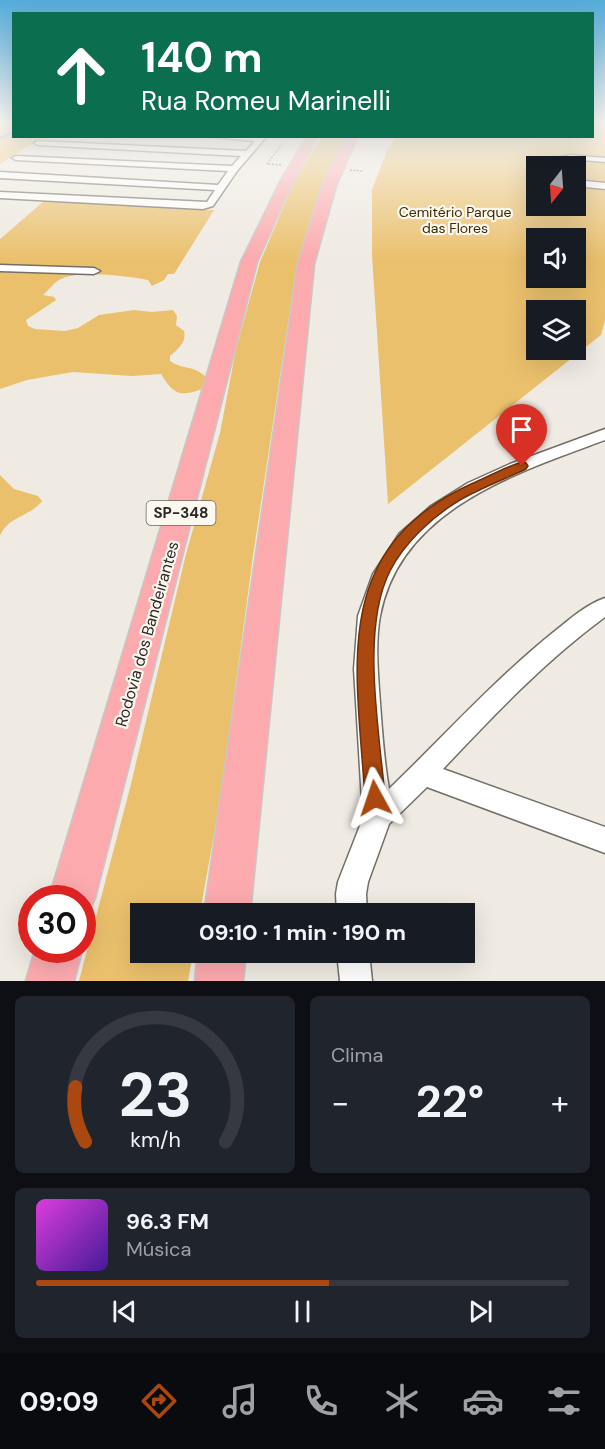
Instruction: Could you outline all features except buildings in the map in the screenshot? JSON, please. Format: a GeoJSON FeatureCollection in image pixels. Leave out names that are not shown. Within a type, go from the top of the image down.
{"type":"FeatureCollection","features":[{"type":"Feature","properties":{"kind":"highway","name":"Rodovia dos Bandeirantes"},"geometry":{"type":"LineString","coordinates":[[76,885],[203,435],[249,262],[273,207],[284,169]]}},
{"type":"Feature","properties":{"kind":"highway"},"geometry":{"type":"LineString","coordinates":[[228,903],[306,264],[329,186],[337,169]]}},
{"type":"Feature","properties":{"kind":"highway"},"geometry":{"type":"LineString","coordinates":[[50,981],[55,963]]}},
{"type":"Feature","properties":{"kind":"highway"},"geometry":{"type":"LineString","coordinates":[[219,981],[221,963]]}},
{"type":"Feature","properties":{"kind":"street"},"geometry":{"type":"LineString","coordinates":[[0,195],[198,207],[210,204],[234,169],[230,169]]}},
{"type":"Feature","properties":{"kind":"street"},"geometry":{"type":"LineString","coordinates":[[0,175],[223,188]]}},
{"type":"Feature","properties":{"kind":"street"},"geometry":{"type":"LineString","coordinates":[[586,184],[605,186]]}},
{"type":"Feature","properties":{"kind":"street"},"geometry":{"type":"LineString","coordinates":[[0,268],[94,271]]}},
{"type":"Feature","properties":{"kind":"street"},"geometry":{"type":"LineString","coordinates":[[352,903],[351,891],[377,818],[365,651],[372,603],[381,573],[395,549],[434,512],[456,497],[504,474],[605,434]]}},
{"type":"Feature","properties":{"kind":"street"},"geometry":{"type":"LineString","coordinates":[[377,818],[424,774],[501,691],[569,630],[605,606]]}},
{"type":"Feature","properties":{"kind":"street"},"geometry":{"type":"LineString","coordinates":[[424,774],[605,840]]}},
{"type":"Feature","properties":{"kind":"street"},"geometry":{"type":"LineString","coordinates":[[354,963],[356,981]]}},
{"type":"Feature","properties":{"kind":"green space"},"geometry":{"type":"Polygon","coordinates":[[[302,169],[330,169],[323,182],[297,263],[253,556],[221,795],[202,903],[130,903],[130,963],[191,963],[188,981],[79,981],[84,963],[96,963],[96,917],[130,788],[186,554],[220,433],[236,349],[260,262],[302,169]]]}},
{"type":"Feature","properties":{"kind":"green space","name":"Cemitério Parque das Flores"},"geometry":{"type":"Polygon","coordinates":[[[380,169],[526,169],[526,216],[586,216],[586,169],[605,169],[605,320],[601,335],[586,347],[586,300],[526,300],[526,360],[569,360],[388,504],[372,255],[372,190],[380,169]]]}},
{"type":"Feature","properties":{"kind":"green space"},"geometry":{"type":"Polygon","coordinates":[[[44,201],[214,210],[174,274],[168,274],[164,280],[152,286],[148,280],[128,277],[91,274],[69,276],[58,280],[43,295],[54,297],[56,300],[26,320],[28,326],[35,329],[65,331],[78,328],[99,315],[134,310],[152,312],[173,310],[177,316],[176,325],[184,331],[185,335],[181,345],[170,356],[170,361],[193,369],[207,378],[202,389],[187,393],[177,392],[169,386],[161,374],[132,376],[73,372],[27,380],[0,389],[0,239],[44,201]]]}},
{"type":"Feature","properties":{"kind":"green space"},"geometry":{"type":"Polygon","coordinates":[[[0,475],[14,489],[38,496],[42,501],[32,510],[8,524],[0,536],[0,475]]]}},
{"type":"Feature","properties":{"kind":"route"},"geometry":{"type":"LineString","coordinates":[[375,798],[365,651],[372,603],[381,573],[395,549],[434,512],[456,497],[522,466]]}}]}
